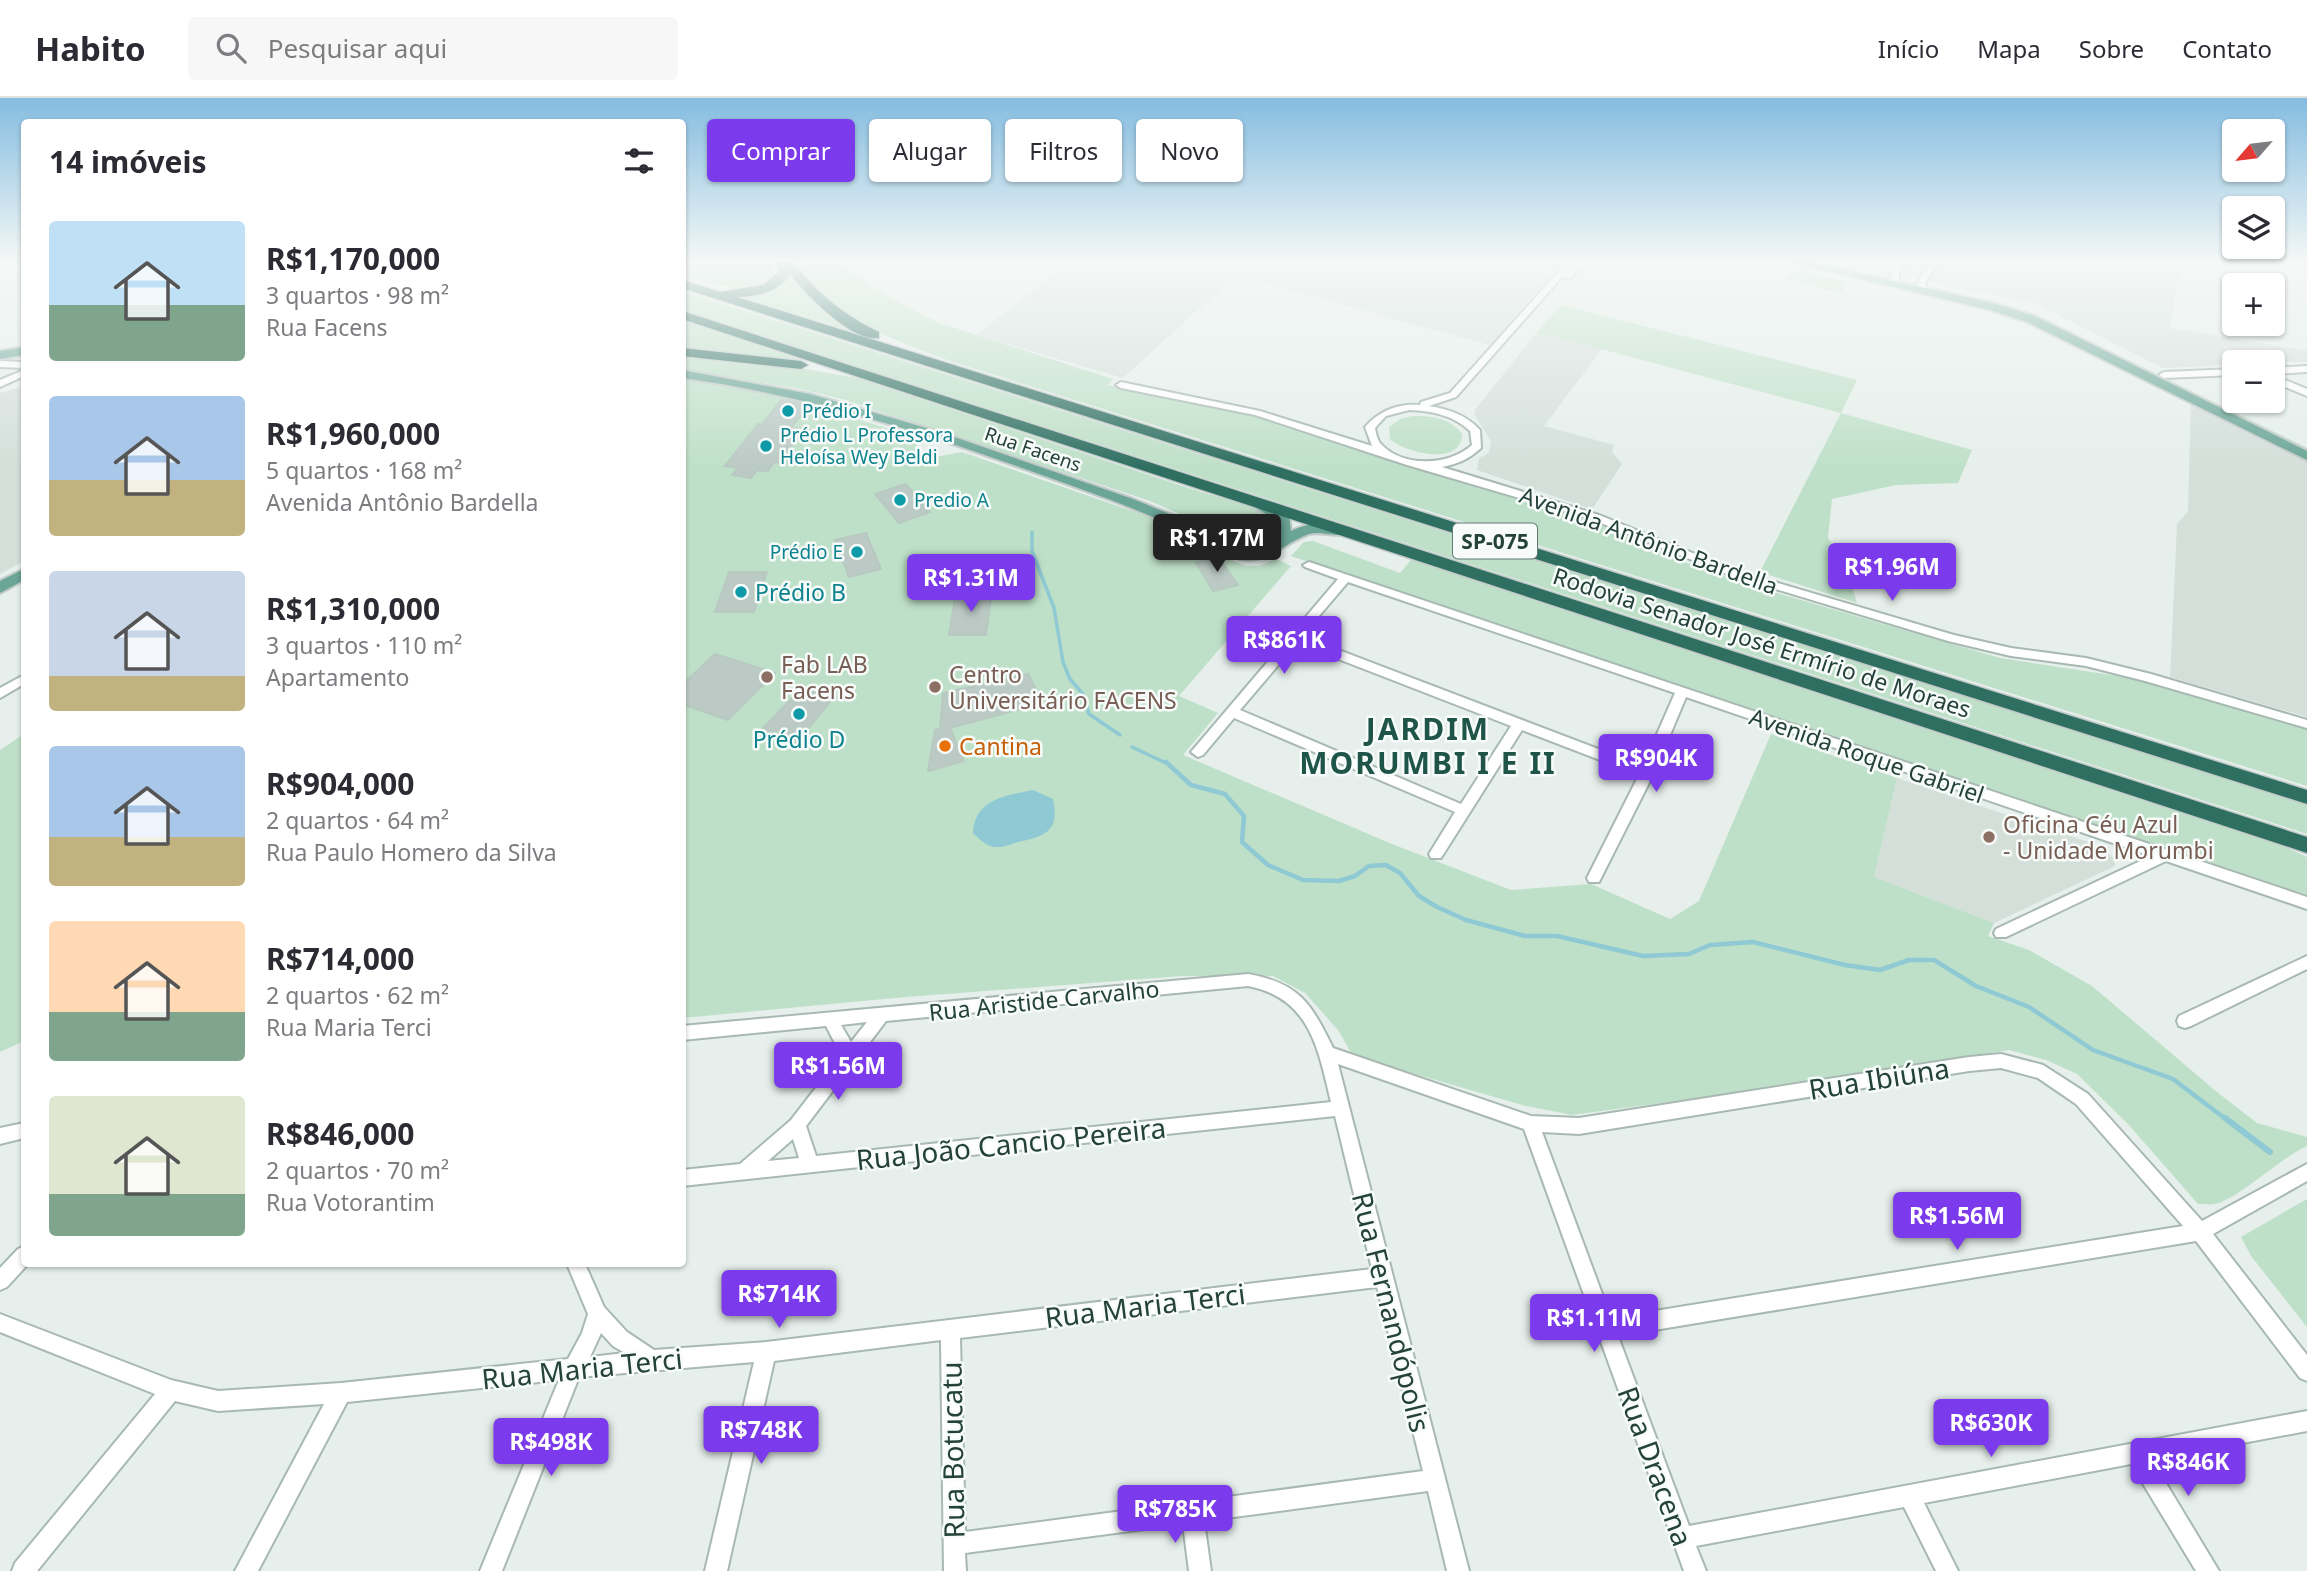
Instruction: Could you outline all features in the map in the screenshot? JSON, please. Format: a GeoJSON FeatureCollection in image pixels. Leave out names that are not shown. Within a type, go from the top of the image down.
{"type":"FeatureCollection","features":[{"type":"Feature","properties":{"kind":"highway","name":"Rodovia Senador José Ermírio de Moraes"},"geometry":{"type":"LineString","coordinates":[[730,331],[2307,845]]}},
{"type":"Feature","properties":{"kind":"highway","name":"Rodovia Senador José Ermírio de Moraes"},"geometry":{"type":"LineString","coordinates":[[828,331],[2307,797]]}},
{"type":"Feature","properties":{"kind":"highway"},"geometry":{"type":"LineString","coordinates":[[863,331],[939,366]]}},
{"type":"Feature","properties":{"kind":"highway"},"geometry":{"type":"LineString","coordinates":[[686,352],[760,358],[888,383]]}},
{"type":"Feature","properties":{"kind":"main road"},"geometry":{"type":"LineString","coordinates":[[2056,331],[2307,456]]}},
{"type":"Feature","properties":{"kind":"main road"},"geometry":{"type":"LineString","coordinates":[[2075,331],[2307,446]]}},
{"type":"Feature","properties":{"kind":"main road"},"geometry":{"type":"LineString","coordinates":[[0,355],[21,352]]}},
{"type":"Feature","properties":{"kind":"main road"},"geometry":{"type":"LineString","coordinates":[[0,363],[21,362]]}},
{"type":"Feature","properties":{"kind":"main road","name":"Rua Facens"},"geometry":{"type":"LineString","coordinates":[[686,375],[784,390],[846,406],[1165,516],[1245,557],[1265,554],[1278,544],[1312,528],[1359,535]]}},
{"type":"Feature","properties":{"kind":"main road"},"geometry":{"type":"LineString","coordinates":[[1248,498],[1284,519],[1284,529],[1278,544]]}},
{"type":"Feature","properties":{"kind":"main road"},"geometry":{"type":"LineString","coordinates":[[0,588],[21,576]]}},
{"type":"Feature","properties":{"kind":"main road"},"geometry":{"type":"LineString","coordinates":[[0,603],[21,591]]}},
{"type":"Feature","properties":{"kind":"street"},"geometry":{"type":"LineString","coordinates":[[1417,463],[1449,463],[1462,458],[1477,446],[1475,430],[1460,412],[1463,397],[1512,331]]}},
{"type":"Feature","properties":{"kind":"street"},"geometry":{"type":"LineString","coordinates":[[1392,456],[1381,450],[1370,435],[1374,420],[1383,414],[1437,402],[1453,395],[1514,331]]}},
{"type":"Feature","properties":{"kind":"street"},"geometry":{"type":"LineString","coordinates":[[2285,370],[2307,369]]}},
{"type":"Feature","properties":{"kind":"street"},"geometry":{"type":"LineString","coordinates":[[2164,375],[2222,373]]}},
{"type":"Feature","properties":{"kind":"street"},"geometry":{"type":"LineString","coordinates":[[0,384],[21,376]]}},
{"type":"Feature","properties":{"kind":"street"},"geometry":{"type":"LineString","coordinates":[[2285,383],[2307,393]]}},
{"type":"Feature","properties":{"kind":"street"},"geometry":{"type":"LineString","coordinates":[[1121,385],[1210,402],[1392,456]]}},
{"type":"Feature","properties":{"kind":"street"},"geometry":{"type":"LineString","coordinates":[[1409,407],[1441,410],[1467,422]]}},
{"type":"Feature","properties":{"kind":"street"},"geometry":{"type":"LineString","coordinates":[[1335,438],[1370,435]]}},
{"type":"Feature","properties":{"kind":"street","name":"Avenida Antônio Bardella"},"geometry":{"type":"LineString","coordinates":[[1392,456],[1595,517],[1733,573],[1952,638],[2011,652],[2087,662],[2307,724]]}},
{"type":"Feature","properties":{"kind":"street"},"geometry":{"type":"LineString","coordinates":[[1462,458],[1461,465],[1467,474],[1478,481]]}},
{"type":"Feature","properties":{"kind":"street","name":"Avenida Roque Gabriel"},"geometry":{"type":"LineString","coordinates":[[1309,565],[2307,904]]}},
{"type":"Feature","properties":{"kind":"street"},"geometry":{"type":"LineString","coordinates":[[1198,752],[1345,578]]}},
{"type":"Feature","properties":{"kind":"street"},"geometry":{"type":"LineString","coordinates":[[1295,638],[1647,773]]}},
{"type":"Feature","properties":{"kind":"street"},"geometry":{"type":"LineString","coordinates":[[0,694],[21,681]]}},
{"type":"Feature","properties":{"kind":"street"},"geometry":{"type":"LineString","coordinates":[[1594,878],[1647,773],[1682,692]]}},
{"type":"Feature","properties":{"kind":"street"},"geometry":{"type":"LineString","coordinates":[[1232,712],[1462,810]]}},
{"type":"Feature","properties":{"kind":"street"},"geometry":{"type":"LineString","coordinates":[[1436,853],[1519,724]]}},
{"type":"Feature","properties":{"kind":"street"},"geometry":{"type":"LineString","coordinates":[[2001,933],[2166,855]]}},
{"type":"Feature","properties":{"kind":"street"},"geometry":{"type":"LineString","coordinates":[[2185,1021],[2307,962]]}},
{"type":"Feature","properties":{"kind":"street","name":"Rua Aristide Carvalho"},"geometry":{"type":"LineString","coordinates":[[686,1033],[880,1017],[1248,980],[1271,983],[1292,994],[1306,1009],[1327,1053]]}},
{"type":"Feature","properties":{"kind":"street"},"geometry":{"type":"LineString","coordinates":[[744,1171],[797,1125],[880,1017]]}},
{"type":"Feature","properties":{"kind":"street"},"geometry":{"type":"LineString","coordinates":[[831,1021],[850,1055]]}},
{"type":"Feature","properties":{"kind":"street","name":"Rua Fernandópolis"},"geometry":{"type":"LineString","coordinates":[[1327,1053],[1458,1571]]}},
{"type":"Feature","properties":{"kind":"street","name":"Rua Ibiúna"},"geometry":{"type":"LineString","coordinates":[[1327,1053],[1531,1124],[1579,1126],[2001,1060],[2043,1072],[2082,1100],[2200,1232],[2307,1371]]}},
{"type":"Feature","properties":{"kind":"street","name":"Rua João Cancio Pereira"},"geometry":{"type":"LineString","coordinates":[[686,1178],[1340,1108]]}},
{"type":"Feature","properties":{"kind":"street","name":"Rua Dracena"},"geometry":{"type":"LineString","coordinates":[[1531,1124],[1695,1571]]}},
{"type":"Feature","properties":{"kind":"street"},"geometry":{"type":"LineString","coordinates":[[797,1125],[810,1164]]}},
{"type":"Feature","properties":{"kind":"street"},"geometry":{"type":"LineString","coordinates":[[0,1136],[21,1132]]}},
{"type":"Feature","properties":{"kind":"street"},"geometry":{"type":"LineString","coordinates":[[1606,1328],[2200,1232],[2307,1172]]}},
{"type":"Feature","properties":{"kind":"street"},"geometry":{"type":"LineString","coordinates":[[0,1281],[21,1258]]}},
{"type":"Feature","properties":{"kind":"street"},"geometry":{"type":"LineString","coordinates":[[577,1267],[597,1314],[620,1339],[652,1360]]}},
{"type":"Feature","properties":{"kind":"street","name":"Rua Maria Terci"},"geometry":{"type":"LineString","coordinates":[[0,1323],[171,1390],[218,1401],[341,1393],[652,1360],[765,1352],[1383,1278]]}},
{"type":"Feature","properties":{"kind":"street"},"geometry":{"type":"LineString","coordinates":[[491,1571],[573,1368],[591,1336],[597,1314]]}},
{"type":"Feature","properties":{"kind":"street","name":"Rua Botucatu"},"geometry":{"type":"LineString","coordinates":[[950,1328],[955,1571]]}},
{"type":"Feature","properties":{"kind":"street"},"geometry":{"type":"LineString","coordinates":[[716,1571],[765,1352]]}},
{"type":"Feature","properties":{"kind":"street"},"geometry":{"type":"LineString","coordinates":[[23,1571],[171,1390]]}},
{"type":"Feature","properties":{"kind":"street"},"geometry":{"type":"LineString","coordinates":[[246,1571],[341,1393]]}},
{"type":"Feature","properties":{"kind":"street"},"geometry":{"type":"LineString","coordinates":[[1683,1538],[2307,1421]]}},
{"type":"Feature","properties":{"kind":"street"},"geometry":{"type":"LineString","coordinates":[[2136,1453],[2208,1571]]}},
{"type":"Feature","properties":{"kind":"street"},"geometry":{"type":"LineString","coordinates":[[954,1544],[1435,1480]]}},
{"type":"Feature","properties":{"kind":"street"},"geometry":{"type":"LineString","coordinates":[[1910,1496],[1947,1571]]}},
{"type":"Feature","properties":{"kind":"street"},"geometry":{"type":"LineString","coordinates":[[1192,1513],[1200,1571]]}},
{"type":"Feature","properties":{"kind":"shaded area"},"geometry":{"type":"Polygon","coordinates":[[[982,331],[1175,331],[1123,378],[976,335],[982,331]]]}},
{"type":"Feature","properties":{"kind":"shaded area"},"geometry":{"type":"Polygon","coordinates":[[[1438,331],[1502,331],[1490,345],[1438,331]]]}},
{"type":"Feature","properties":{"kind":"shaded area"},"geometry":{"type":"Polygon","coordinates":[[[2089,331],[2186,331],[2307,351],[2307,362],[2285,362],[2285,350],[2222,350],[2222,366],[2163,368],[2089,331]]]}},
{"type":"Feature","properties":{"kind":"shaded area"},"geometry":{"type":"Polygon","coordinates":[[[1537,332],[1602,349],[1544,426],[1614,445],[1612,452],[1622,464],[1593,508],[1477,470],[1479,458],[1489,453],[1491,441],[1474,414],[1475,410],[1537,332]]]}},
{"type":"Feature","properties":{"kind":"shaded area"},"geometry":{"type":"Polygon","coordinates":[[[21,387],[21,563],[0,574],[0,393],[21,387]]]}},
{"type":"Feature","properties":{"kind":"shaded area"},"geometry":{"type":"Polygon","coordinates":[[[2191,402],[2307,462],[2307,717],[2170,677],[2177,524],[2188,511],[2191,402]]]}},
{"type":"Feature","properties":{"kind":"shaded area"},"geometry":{"type":"Polygon","coordinates":[[[1897,778],[2094,844],[2114,858],[2115,866],[1994,923],[1874,877],[1897,778]]]}},
{"type":"Feature","properties":{"kind":"green space"},"geometry":{"type":"Polygon","coordinates":[[[686,331],[714,331],[799,359],[686,350],[686,331]]]}},
{"type":"Feature","properties":{"kind":"green space"},"geometry":{"type":"Polygon","coordinates":[[[747,331],[808,331],[2307,804],[2307,834],[747,331]]]}},
{"type":"Feature","properties":{"kind":"green space"},"geometry":{"type":"Polygon","coordinates":[[[850,331],[858,331],[873,338],[850,331]]]}},
{"type":"Feature","properties":{"kind":"green space"},"geometry":{"type":"Polygon","coordinates":[[[877,331],[963,331],[1113,379],[1108,385],[1258,415],[1450,475],[1449,478],[1459,482],[1594,522],[1687,563],[1750,585],[2000,658],[2144,680],[2307,729],[2307,786],[950,361],[877,331]]]}},
{"type":"Feature","properties":{"kind":"green space"},"geometry":{"type":"Polygon","coordinates":[[[1663,331],[1857,380],[1841,413],[1537,332],[1663,331]]]}},
{"type":"Feature","properties":{"kind":"green space"},"geometry":{"type":"Polygon","coordinates":[[[2063,331],[2069,331],[2222,406],[2222,411],[2063,331]]]}},
{"type":"Feature","properties":{"kind":"green space"},"geometry":{"type":"Polygon","coordinates":[[[686,358],[754,360],[857,378],[1265,511],[1276,520],[1276,535],[1263,548],[1238,548],[1200,523],[1150,501],[842,399],[801,389],[686,370],[686,358]]]}},
{"type":"Feature","properties":{"kind":"green space"},"geometry":{"type":"Polygon","coordinates":[[[686,378],[771,394],[857,419],[914,437],[917,444],[914,450],[935,457],[962,452],[1161,521],[1192,535],[1231,560],[1246,566],[1259,566],[1276,559],[1291,566],[1179,696],[1218,713],[1183,755],[1392,844],[1511,890],[1591,884],[1670,919],[1699,901],[1771,734],[1897,778],[1874,877],[1994,923],[1988,936],[2029,950],[2092,986],[2257,1123],[2307,1137],[2307,1146],[2225,1201],[2198,1204],[2128,1124],[2077,1074],[2046,1060],[2009,1050],[1779,1087],[1572,1115],[1522,1105],[1353,1056],[1338,1030],[1305,993],[1273,976],[1182,976],[906,997],[686,1018],[686,378]]]}},
{"type":"Feature","properties":{"kind":"green space"},"geometry":{"type":"Polygon","coordinates":[[[1841,413],[1972,450],[1958,483],[1896,485],[1832,499],[1828,538],[1845,563],[1857,603],[1760,572],[1841,413]]]}},
{"type":"Feature","properties":{"kind":"green space"},"geometry":{"type":"Polygon","coordinates":[[[2226,413],[2236,413],[2307,448],[2307,454],[2226,413]]]}},
{"type":"Feature","properties":{"kind":"green space"},"geometry":{"type":"Polygon","coordinates":[[[1434,417],[1452,424],[1462,434],[1460,444],[1453,451],[1432,454],[1408,449],[1390,439],[1389,427],[1402,418],[1434,417]]]}},
{"type":"Feature","properties":{"kind":"green space"},"geometry":{"type":"Polygon","coordinates":[[[1313,541],[1400,573],[1411,560],[2282,846],[2307,857],[2307,895],[1291,556],[1304,542],[1313,541]]]}},
{"type":"Feature","properties":{"kind":"green space"},"geometry":{"type":"Polygon","coordinates":[[[21,736],[21,1042],[0,1052],[0,750],[21,736]]]}},
{"type":"Feature","properties":{"kind":"green space"},"geometry":{"type":"Polygon","coordinates":[[[2307,1199],[2307,1327],[2251,1256],[2241,1237],[2307,1199]]]}},
{"type":"Feature","properties":{"kind":"water"},"geometry":{"type":"Polygon","coordinates":[[[1033,790],[1053,799],[1054,818],[1049,830],[1028,840],[998,847],[986,844],[973,833],[979,813],[985,806],[1002,797],[1033,790]]]}},
{"type":"Feature","properties":{"kind":"building","name":"Prédio L Professora Heloísa Wey Beldi"},"geometry":{"type":"Polygon","coordinates":[[[781,400],[809,405],[791,428],[804,429],[779,463],[774,462],[768,471],[757,470],[751,478],[732,475],[738,468],[725,466],[781,400]]]}},
{"type":"Feature","properties":{"kind":"building","name":"Predio A"},"geometry":{"type":"Polygon","coordinates":[[[906,484],[930,512],[899,523],[875,494],[906,484]]]}},
{"type":"Feature","properties":{"kind":"building","name":"Prédio E"},"geometry":{"type":"Polygon","coordinates":[[[866,533],[881,569],[849,577],[835,540],[866,533]]]}},
{"type":"Feature","properties":{"kind":"building"},"geometry":{"type":"Polygon","coordinates":[[[1219,558],[1238,585],[1213,591],[1196,563],[1219,558]]]}},
{"type":"Feature","properties":{"kind":"building","name":"Prédio B"},"geometry":{"type":"Polygon","coordinates":[[[729,572],[767,572],[754,612],[715,612],[729,572]]]}},
{"type":"Feature","properties":{"kind":"building"},"geometry":{"type":"Polygon","coordinates":[[[956,592],[992,592],[986,635],[949,635],[956,592]]]}},
{"type":"Feature","properties":{"kind":"building"},"geometry":{"type":"Polygon","coordinates":[[[715,654],[775,673],[728,720],[686,705],[686,681],[715,654]]]}},
{"type":"Feature","properties":{"kind":"building"},"geometry":{"type":"Polygon","coordinates":[[[1028,674],[1043,703],[950,728],[964,761],[928,771],[935,730],[940,729],[943,693],[1028,674]]]}},
{"type":"Feature","properties":{"kind":"building","name":"Prédio D"},"geometry":{"type":"Polygon","coordinates":[[[803,687],[834,697],[797,742],[761,730],[803,687]]]}},
{"type":"Feature","properties":{"kind":"waterway"},"geometry":{"type":"LineString","coordinates":[[1032,532],[1032,551],[1054,608],[1063,662],[1070,679],[1083,694],[1089,714],[1120,735]]}},
{"type":"Feature","properties":{"kind":"waterway"},"geometry":{"type":"LineString","coordinates":[[1132,747],[1168,764]]}},
{"type":"Feature","properties":{"kind":"waterway"},"geometry":{"type":"LineString","coordinates":[[1166,762],[1191,785],[1225,794],[1244,816],[1242,842],[1268,865],[1303,880],[1339,881],[1355,876],[1369,866],[1386,865],[1400,873],[1419,896],[1466,920],[1525,936],[1557,936],[1643,956],[1689,954],[1710,945],[1753,942],[1845,965],[1880,970],[1909,960],[1934,960],[1976,986],[2029,1007],[2093,1050],[2173,1079],[2227,1120]]}},
{"type":"Feature","properties":{"kind":"waterway"},"geometry":{"type":"LineString","coordinates":[[2225,1118],[2270,1152]]}},
{"type":"Feature","properties":{"kind":"place","name":"Prédio I"},"geometry":{"type":"Point","coordinates":[788,411]}},
{"type":"Feature","properties":{"kind":"place","name":"Prédio L Professora Heloísa Wey Beldi"},"geometry":{"type":"Point","coordinates":[766,446]}},
{"type":"Feature","properties":{"kind":"place","name":"Predio A"},"geometry":{"type":"Point","coordinates":[900,500]}},
{"type":"Feature","properties":{"kind":"place","name":"Prédio E"},"geometry":{"type":"Point","coordinates":[857,552]}},
{"type":"Feature","properties":{"kind":"place","name":"Prédio B"},"geometry":{"type":"Point","coordinates":[741,592]}},
{"type":"Feature","properties":{"kind":"place","name":"Fab LAB Facens"},"geometry":{"type":"Point","coordinates":[767,677]}},
{"type":"Feature","properties":{"kind":"place","name":"Centro Universitário FACENS"},"geometry":{"type":"Point","coordinates":[935,687]}},
{"type":"Feature","properties":{"kind":"place","name":"Prédio D"},"geometry":{"type":"Point","coordinates":[799,714]}},
{"type":"Feature","properties":{"kind":"place","name":"Cantina"},"geometry":{"type":"Point","coordinates":[945,746]}},
{"type":"Feature","properties":{"kind":"place","name":"Oficina Céu Azul - Unidade Morumbi"},"geometry":{"type":"Point","coordinates":[1989,837]}},
{"type":"Feature","properties":{"kind":"district","name":"JARDIM MORUMBI I E II"},"geometry":{"type":"Point","coordinates":[1428,745]}}]}
